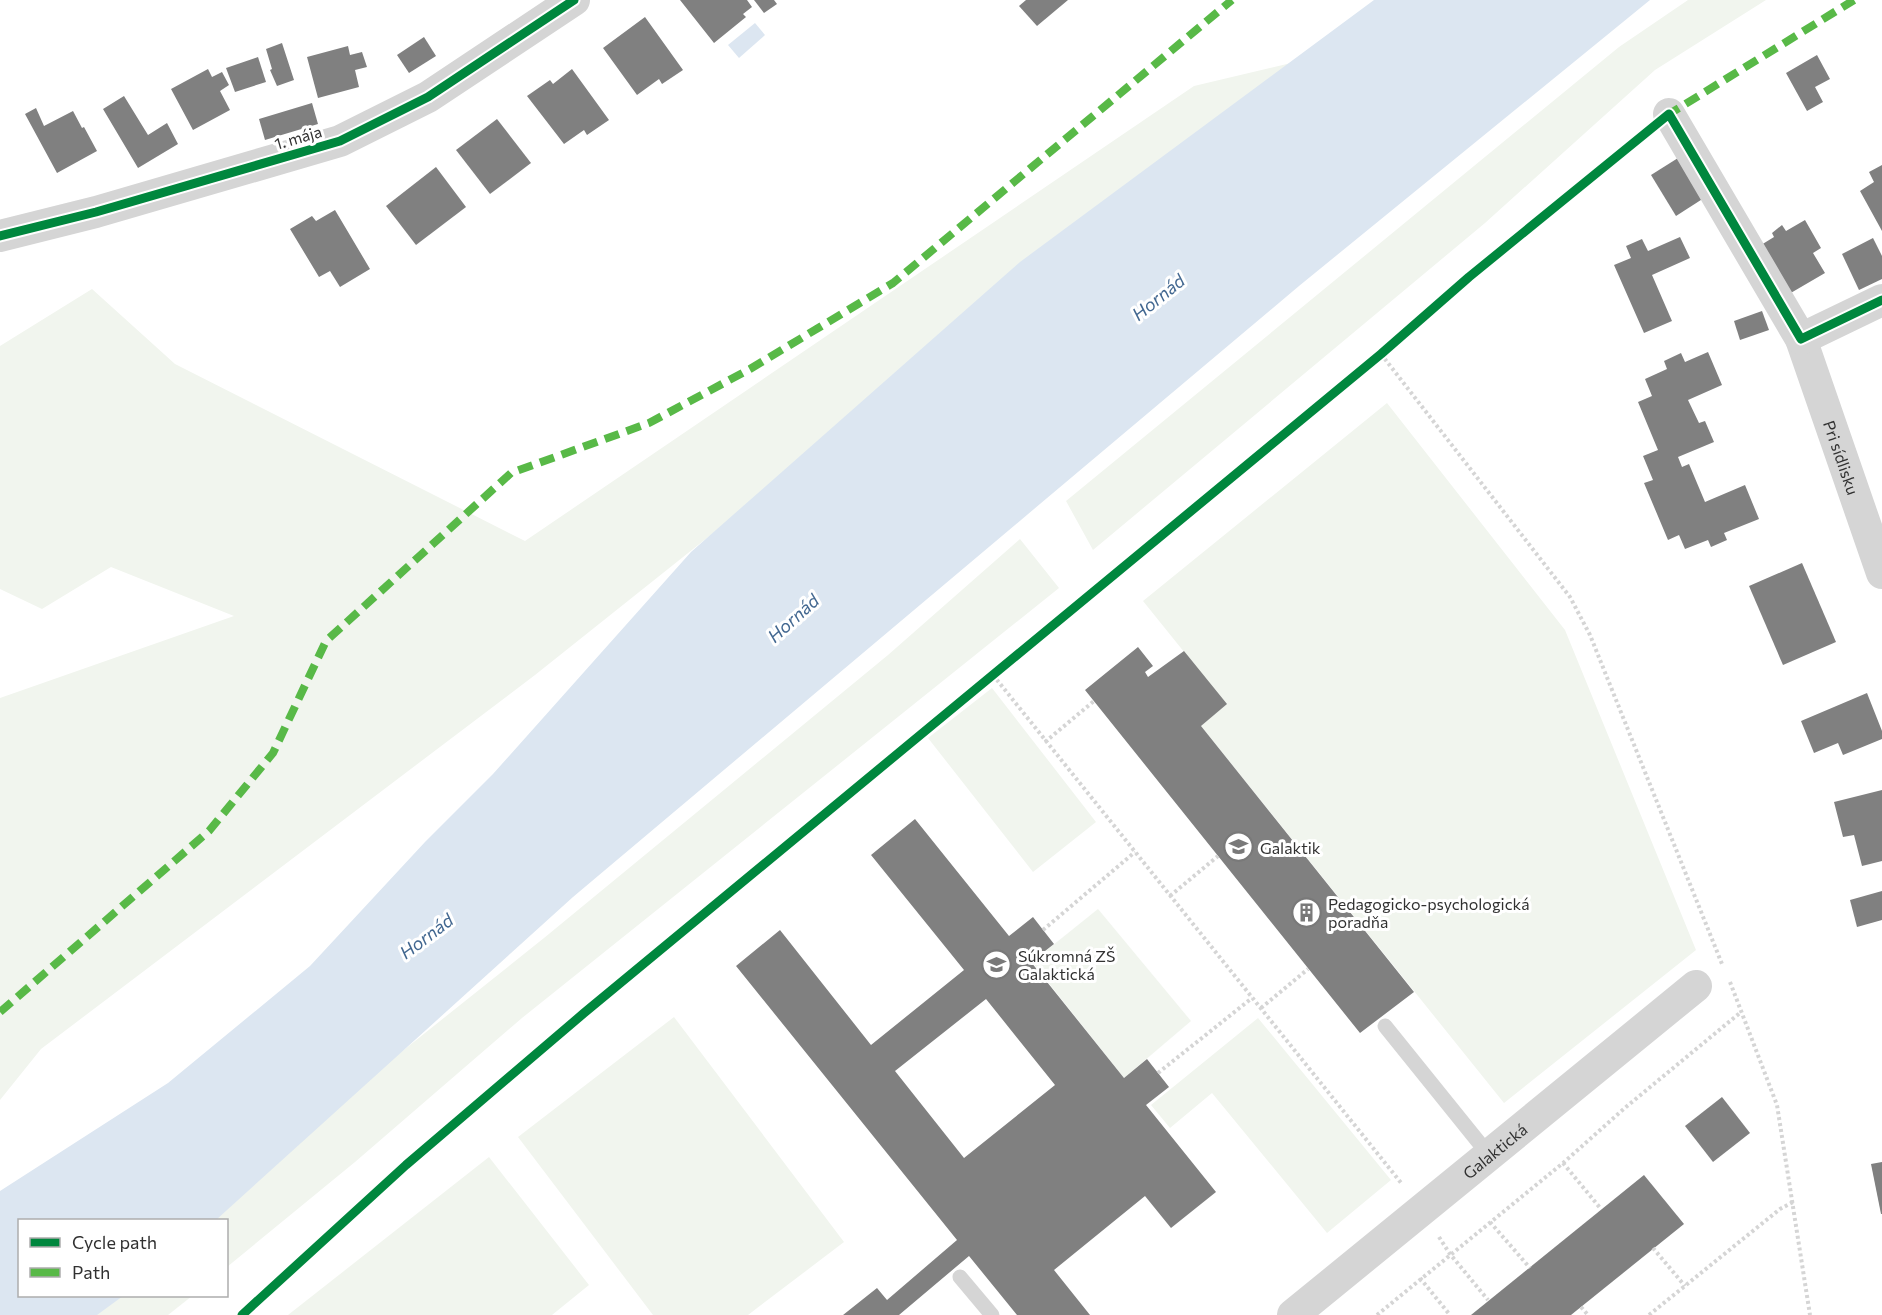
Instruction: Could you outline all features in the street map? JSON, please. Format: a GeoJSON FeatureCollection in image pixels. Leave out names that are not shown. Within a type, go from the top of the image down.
{"type":"FeatureCollection","features":[{"type":"Feature","properties":{"kind":"street","name":"1. mája"},"geometry":{"type":"LineString","coordinates":[[0,236],[96,212],[339,141],[428,97],[574,0]]}},
{"type":"Feature","properties":{"kind":"street","name":"Pri sídlisku"},"geometry":{"type":"LineString","coordinates":[[1669,114],[1801,339],[1882,573]]}},
{"type":"Feature","properties":{"kind":"street"},"geometry":{"type":"LineString","coordinates":[[1801,339],[1882,300]]}},
{"type":"Feature","properties":{"kind":"street","name":"Galaktická"},"geometry":{"type":"LineString","coordinates":[[1293,1315],[1696,986]]}},
{"type":"Feature","properties":{"kind":"lane"},"geometry":{"type":"LineString","coordinates":[[1385,1026],[1489,1155]]}},
{"type":"Feature","properties":{"kind":"lane"},"geometry":{"type":"LineString","coordinates":[[960,1278],[992,1315]]}},
{"type":"Feature","properties":{"kind":"path"},"geometry":{"type":"LineString","coordinates":[[1371,362],[1381,354],[1570,597],[1590,635],[1742,1012],[1777,1105],[1810,1315]]}},
{"type":"Feature","properties":{"kind":"path"},"geometry":{"type":"LineString","coordinates":[[983,683],[1002,668]]}},
{"type":"Feature","properties":{"kind":"path"},"geometry":{"type":"LineString","coordinates":[[993,675],[1422,1210],[1450,1254],[1488,1300]]}},
{"type":"Feature","properties":{"kind":"path"},"geometry":{"type":"LineString","coordinates":[[1045,742],[1094,701]]}},
{"type":"Feature","properties":{"kind":"path"},"geometry":{"type":"LineString","coordinates":[[1043,930],[1135,852]]}},
{"type":"Feature","properties":{"kind":"path"},"geometry":{"type":"LineString","coordinates":[[1170,896],[1218,856]]}},
{"type":"Feature","properties":{"kind":"path"},"geometry":{"type":"LineString","coordinates":[[1261,1008],[1308,969]]}},
{"type":"Feature","properties":{"kind":"path"},"geometry":{"type":"LineString","coordinates":[[1158,1073],[1252,998]]}},
{"type":"Feature","properties":{"kind":"path"},"geometry":{"type":"LineString","coordinates":[[1377,1315],[1563,1163],[1626,1107],[1742,1012]]}},
{"type":"Feature","properties":{"kind":"path"},"geometry":{"type":"LineString","coordinates":[[1563,1163],[1601,1209]]}},
{"type":"Feature","properties":{"kind":"path"},"geometry":{"type":"LineString","coordinates":[[1649,1315],[1780,1209],[1793,1202]]}},
{"type":"Feature","properties":{"kind":"path"},"geometry":{"type":"LineString","coordinates":[[1490,1222],[1530,1268]]}},
{"type":"Feature","properties":{"kind":"path"},"geometry":{"type":"LineString","coordinates":[[1653,1248],[1685,1286]]}},
{"type":"Feature","properties":{"kind":"path"},"geometry":{"type":"LineString","coordinates":[[1420,1278],[1450,1315]]}},
{"type":"Feature","properties":{"kind":"path"},"geometry":{"type":"LineString","coordinates":[[1581,1307],[1588,1315]]}},
{"type":"Feature","properties":{"kind":"shaded area"},"geometry":{"type":"Polygon","coordinates":[[[1688,0],[1766,0],[1655,70],[1485,223],[1093,550],[1066,501],[1619,47],[1688,0]]]}},
{"type":"Feature","properties":{"kind":"shaded area"},"geometry":{"type":"Polygon","coordinates":[[[1308,59],[535,675],[41,1049],[0,1100],[0,698],[234,616],[111,567],[42,609],[0,589],[0,346],[92,289],[175,364],[525,541],[1194,86],[1308,59]]]}},
{"type":"Feature","properties":{"kind":"shaded area"},"geometry":{"type":"Polygon","coordinates":[[[1387,403],[1565,630],[1696,950],[1504,1103],[1201,726],[1226,704],[1143,601],[1387,403]]]}},
{"type":"Feature","properties":{"kind":"shaded area"},"geometry":{"type":"Polygon","coordinates":[[[1020,539],[1059,588],[522,1018],[355,1162],[228,1266],[228,1219],[179,1219],[281,1148],[544,938],[888,655],[1020,539]]]}},
{"type":"Feature","properties":{"kind":"shaded area"},"geometry":{"type":"Polygon","coordinates":[[[992,688],[1096,822],[1033,872],[928,738],[992,688]]]}},
{"type":"Feature","properties":{"kind":"shaded area"},"geometry":{"type":"Polygon","coordinates":[[[1098,909],[1191,1021],[1124,1078],[1032,962],[1098,909]]]}},
{"type":"Feature","properties":{"kind":"shaded area"},"geometry":{"type":"Polygon","coordinates":[[[674,1017],[844,1242],[748,1315],[653,1315],[518,1137],[674,1017]]]}},
{"type":"Feature","properties":{"kind":"shaded area"},"geometry":{"type":"Polygon","coordinates":[[[1258,1018],[1391,1180],[1327,1233],[1212,1093],[1170,1128],[1151,1105],[1258,1018]]]}},
{"type":"Feature","properties":{"kind":"shaded area"},"geometry":{"type":"Polygon","coordinates":[[[489,1157],[589,1285],[552,1315],[288,1315],[489,1157]]]}},
{"type":"Feature","properties":{"kind":"shaded area"},"geometry":{"type":"Polygon","coordinates":[[[70,1297],[191,1297],[168,1315],[44,1315],[70,1297]]]}},
{"type":"Feature","properties":{"kind":"water","name":"Hornád"},"geometry":{"type":"Polygon","coordinates":[[[1374,0],[1650,0],[1299,286],[573,897],[217,1219],[18,1219],[18,1297],[122,1297],[97,1315],[0,1315],[0,1191],[168,1083],[310,966],[425,842],[493,774],[691,552],[1020,262],[1374,0]]]}},
{"type":"Feature","properties":{"kind":"water"},"geometry":{"type":"Polygon","coordinates":[[[755,23],[765,35],[739,58],[728,45],[755,23]]]}},
{"type":"Feature","properties":{"kind":"building"},"geometry":{"type":"Polygon","coordinates":[[[680,0],[747,0],[752,7],[743,14],[746,17],[714,43],[680,0]]]}},
{"type":"Feature","properties":{"kind":"building"},"geometry":{"type":"Polygon","coordinates":[[[754,0],[774,0],[777,4],[764,13],[754,0]]]}},
{"type":"Feature","properties":{"kind":"building"},"geometry":{"type":"Polygon","coordinates":[[[1026,0],[1068,0],[1037,26],[1019,6],[1026,0]]]}},
{"type":"Feature","properties":{"kind":"building"},"geometry":{"type":"Polygon","coordinates":[[[645,17],[683,70],[662,84],[659,79],[637,95],[603,48],[645,17]]]}},
{"type":"Feature","properties":{"kind":"building"},"geometry":{"type":"Polygon","coordinates":[[[424,37],[436,56],[409,73],[397,55],[424,37]]]}},
{"type":"Feature","properties":{"kind":"building"},"geometry":{"type":"Polygon","coordinates":[[[282,43],[294,80],[277,86],[270,70],[272,69],[266,49],[282,43]]]}},
{"type":"Feature","properties":{"kind":"building"},"geometry":{"type":"Polygon","coordinates":[[[348,46],[350,55],[362,52],[367,67],[355,70],[359,87],[318,98],[307,57],[348,46]]]}},
{"type":"Feature","properties":{"kind":"building"},"geometry":{"type":"Polygon","coordinates":[[[1817,55],[1830,79],[1815,87],[1823,102],[1807,111],[1786,73],[1817,55]]]}},
{"type":"Feature","properties":{"kind":"building"},"geometry":{"type":"Polygon","coordinates":[[[258,57],[266,82],[235,92],[226,68],[258,57]]]}},
{"type":"Feature","properties":{"kind":"building"},"geometry":{"type":"Polygon","coordinates":[[[208,69],[212,77],[222,72],[229,85],[220,91],[230,110],[193,130],[171,89],[208,69]]]}},
{"type":"Feature","properties":{"kind":"building"},"geometry":{"type":"Polygon","coordinates":[[[572,69],[609,120],[587,135],[584,130],[564,144],[527,96],[550,80],[553,84],[572,69]]]}},
{"type":"Feature","properties":{"kind":"building"},"geometry":{"type":"Polygon","coordinates":[[[124,96],[148,135],[167,123],[178,144],[138,168],[103,109],[124,96]]]}},
{"type":"Feature","properties":{"kind":"building"},"geometry":{"type":"Polygon","coordinates":[[[312,103],[318,124],[265,140],[259,119],[312,103]]]}},
{"type":"Feature","properties":{"kind":"building"},"geometry":{"type":"Polygon","coordinates":[[[36,108],[44,126],[73,111],[97,151],[57,173],[25,114],[36,108]]]}},
{"type":"Feature","properties":{"kind":"building"},"geometry":{"type":"Polygon","coordinates":[[[497,119],[531,163],[490,194],[456,150],[497,119]]]}},
{"type":"Feature","properties":{"kind":"building"},"geometry":{"type":"Polygon","coordinates":[[[1678,158],[1704,198],[1676,216],[1651,175],[1678,158]]]}},
{"type":"Feature","properties":{"kind":"building"},"geometry":{"type":"Polygon","coordinates":[[[1882,165],[1882,231],[1860,191],[1874,182],[1869,172],[1882,165]]]}},
{"type":"Feature","properties":{"kind":"building"},"geometry":{"type":"Polygon","coordinates":[[[436,167],[466,207],[416,245],[386,206],[436,167]]]}},
{"type":"Feature","properties":{"kind":"building"},"geometry":{"type":"Polygon","coordinates":[[[335,210],[370,269],[340,287],[330,271],[319,277],[290,229],[312,216],[316,221],[335,210]]]}},
{"type":"Feature","properties":{"kind":"building"},"geometry":{"type":"Polygon","coordinates":[[[1805,220],[1821,248],[1813,253],[1825,273],[1789,294],[1761,245],[1774,237],[1772,233],[1782,225],[1786,231],[1805,220]]]}},
{"type":"Feature","properties":{"kind":"building"},"geometry":{"type":"Polygon","coordinates":[[[1680,237],[1690,258],[1652,275],[1672,321],[1644,333],[1614,265],[1631,258],[1626,246],[1642,239],[1648,251],[1680,237]]]}},
{"type":"Feature","properties":{"kind":"building"},"geometry":{"type":"Polygon","coordinates":[[[1873,238],[1882,256],[1882,279],[1859,290],[1842,254],[1873,238]]]}},
{"type":"Feature","properties":{"kind":"building"},"geometry":{"type":"Polygon","coordinates":[[[1762,311],[1769,330],[1740,340],[1734,321],[1762,311]]]}},
{"type":"Feature","properties":{"kind":"building"},"geometry":{"type":"Polygon","coordinates":[[[1708,352],[1722,385],[1688,400],[1699,423],[1705,421],[1714,442],[1678,457],[1682,467],[1689,464],[1705,502],[1745,485],[1759,519],[1724,533],[1727,540],[1711,547],[1708,540],[1685,549],[1679,535],[1668,540],[1644,483],[1653,480],[1643,456],[1658,450],[1638,402],[1652,396],[1645,379],[1667,369],[1664,361],[1681,353],[1685,362],[1708,352]]]}},
{"type":"Feature","properties":{"kind":"building"},"geometry":{"type":"Polygon","coordinates":[[[1802,563],[1836,642],[1783,665],[1749,586],[1802,563]]]}},
{"type":"Feature","properties":{"kind":"building","name":"Pedagogicko-psychologická poradňa"},"geometry":{"type":"Polygon","coordinates":[[[1138,647],[1153,666],[1145,672],[1148,677],[1184,651],[1227,704],[1201,726],[1414,992],[1360,1033],[1085,690],[1138,647]]]}},
{"type":"Feature","properties":{"kind":"building"},"geometry":{"type":"Polygon","coordinates":[[[1867,693],[1882,731],[1882,739],[1843,755],[1838,743],[1814,753],[1801,721],[1867,693]]]}},
{"type":"Feature","properties":{"kind":"building"},"geometry":{"type":"Polygon","coordinates":[[[1882,790],[1882,861],[1862,866],[1854,835],[1843,837],[1834,802],[1882,790]]]}},
{"type":"Feature","properties":{"kind":"building"},"geometry":{"type":"Polygon","coordinates":[[[915,819],[1009,936],[1033,917],[1054,944],[1031,962],[1124,1078],[1147,1059],[1169,1087],[1146,1105],[1216,1192],[1171,1228],[1145,1196],[1054,1270],[1090,1315],[1017,1315],[969,1256],[899,1315],[843,1315],[877,1288],[887,1300],[957,1240],[736,966],[780,930],[871,1045],[964,970],[871,855],[915,819]],[[986,999],[895,1071],[964,1158],[1055,1085],[986,999]]]}},
{"type":"Feature","properties":{"kind":"building"},"geometry":{"type":"Polygon","coordinates":[[[1882,891],[1882,920],[1857,927],[1850,900],[1882,891]]]}},
{"type":"Feature","properties":{"kind":"building"},"geometry":{"type":"Polygon","coordinates":[[[1722,1097],[1750,1133],[1713,1162],[1685,1126],[1722,1097]]]}},
{"type":"Feature","properties":{"kind":"building"},"geometry":{"type":"Polygon","coordinates":[[[1882,1162],[1882,1214],[1881,1214],[1871,1164],[1882,1162]]]}},
{"type":"Feature","properties":{"kind":"building"},"geometry":{"type":"Polygon","coordinates":[[[1644,1175],[1684,1224],[1571,1315],[1471,1315],[1644,1175]]]}},
{"type":"Feature","properties":{"kind":"marked path"},"geometry":{"type":"LineString","coordinates":[[0,1012],[209,831],[273,753],[326,641],[511,473],[649,423],[750,369],[893,283],[1232,0]]}},
{"type":"Feature","properties":{"kind":"marked path"},"geometry":{"type":"LineString","coordinates":[[1666,116],[1854,0]]}},
{"type":"Feature","properties":{"kind":"cycle path"},"geometry":{"type":"LineString","coordinates":[[0,236],[96,212],[340,141],[428,97],[574,0]]}},
{"type":"Feature","properties":{"kind":"cycle path"},"geometry":{"type":"LineString","coordinates":[[242,1315],[406,1165],[584,1013],[1381,354],[1469,277],[1669,114],[1801,339],[1882,300]]}},
{"type":"Feature","properties":{"kind":"place","name":"Galaktik"},"geometry":{"type":"Point","coordinates":[1239,847]}},
{"type":"Feature","properties":{"kind":"place","name":"Pedagogicko-psychologická poradňa"},"geometry":{"type":"Point","coordinates":[1307,912]}},
{"type":"Feature","properties":{"kind":"place","name":"Súkromná ZŠ Galaktická"},"geometry":{"type":"Point","coordinates":[997,964]}}]}
